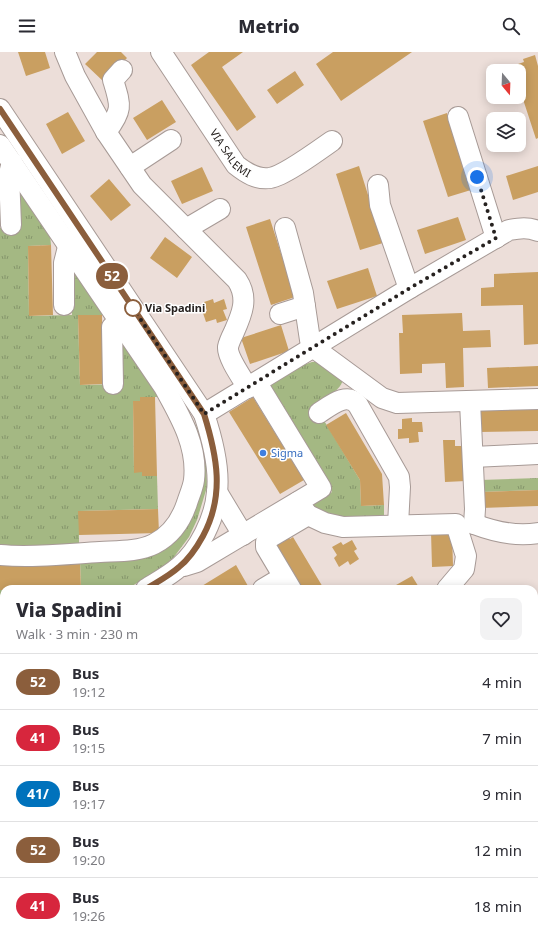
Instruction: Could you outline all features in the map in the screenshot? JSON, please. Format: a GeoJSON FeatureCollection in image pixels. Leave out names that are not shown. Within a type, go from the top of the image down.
{"type":"FeatureCollection","features":[{"type":"Feature","properties":{"kind":"street"},"geometry":{"type":"LineString","coordinates":[[65,52],[75,76],[106,132],[142,185],[237,280],[241,286],[244,296],[244,308],[228,346],[230,357],[252,385],[321,488],[303,508],[266,542],[266,547],[287,583]]}},
{"type":"Feature","properties":{"kind":"street","name":"VIA SALEMI"},"geometry":{"type":"LineString","coordinates":[[162,52],[236,165],[247,174],[259,178],[271,178],[286,172],[332,141]]}},
{"type":"Feature","properties":{"kind":"street"},"geometry":{"type":"LineString","coordinates":[[106,132],[116,118],[119,109],[119,100],[113,80],[122,70]]}},
{"type":"Feature","properties":{"kind":"street"},"geometry":{"type":"LineString","coordinates":[[0,109],[204,414],[212,440],[216,464],[217,492],[208,526],[197,547],[180,567]]}},
{"type":"Feature","properties":{"kind":"street"},"geometry":{"type":"LineString","coordinates":[[458,117],[496,238]]}},
{"type":"Feature","properties":{"kind":"street"},"geometry":{"type":"LineString","coordinates":[[130,167],[171,140]]}},
{"type":"Feature","properties":{"kind":"street"},"geometry":{"type":"LineString","coordinates":[[0,145],[164,387],[182,419],[189,437],[194,462],[194,481],[184,514],[169,534],[153,545],[134,550],[78,554],[0,555]]}},
{"type":"Feature","properties":{"kind":"street"},"geometry":{"type":"LineString","coordinates":[[12,162],[9,174],[12,225]]}},
{"type":"Feature","properties":{"kind":"street"},"geometry":{"type":"LineString","coordinates":[[378,186],[380,205],[410,288]]}},
{"type":"Feature","properties":{"kind":"street"},"geometry":{"type":"LineString","coordinates":[[186,229],[220,209]]}},
{"type":"Feature","properties":{"kind":"street"},"geometry":{"type":"LineString","coordinates":[[204,414],[410,288],[509,230],[535,226]]}},
{"type":"Feature","properties":{"kind":"street"},"geometry":{"type":"LineString","coordinates":[[285,228],[305,306],[310,340],[314,348],[359,392],[399,477],[398,525]]}},
{"type":"Feature","properties":{"kind":"street"},"geometry":{"type":"LineString","coordinates":[[64,305],[64,263],[68,247]]}},
{"type":"Feature","properties":{"kind":"street"},"geometry":{"type":"LineString","coordinates":[[280,314],[305,306]]}},
{"type":"Feature","properties":{"kind":"street"},"geometry":{"type":"LineString","coordinates":[[113,384],[112,327],[118,321]]}},
{"type":"Feature","properties":{"kind":"street"},"geometry":{"type":"LineString","coordinates":[[319,413],[341,400],[347,399],[359,392],[397,403],[538,399]]}},
{"type":"Feature","properties":{"kind":"street"},"geometry":{"type":"LineString","coordinates":[[451,585],[464,570],[467,529],[474,490],[470,402]]}},
{"type":"Feature","properties":{"kind":"street"},"geometry":{"type":"LineString","coordinates":[[473,457],[538,454]]}},
{"type":"Feature","properties":{"kind":"street"},"geometry":{"type":"LineString","coordinates":[[217,492],[243,535]]}},
{"type":"Feature","properties":{"kind":"street"},"geometry":{"type":"LineString","coordinates":[[303,508],[325,523],[338,526],[456,524],[467,529],[491,530],[515,535],[538,533]]}},
{"type":"Feature","properties":{"kind":"street"},"geometry":{"type":"LineString","coordinates":[[152,585],[180,567],[197,562],[243,535],[303,508]]}},
{"type":"Feature","properties":{"kind":"green space"},"geometry":{"type":"Polygon","coordinates":[[[16,187],[50,235],[51,245],[28,246],[29,316],[72,315],[71,269],[78,272],[105,308],[102,315],[78,315],[80,385],[123,384],[122,336],[161,397],[140,397],[140,401],[133,401],[134,472],[142,472],[157,476],[158,509],[79,511],[79,547],[0,546],[0,228],[17,227],[16,187]]]}},
{"type":"Feature","properties":{"kind":"green space"},"geometry":{"type":"Polygon","coordinates":[[[312,362],[320,362],[343,380],[335,391],[314,404],[360,480],[361,506],[384,505],[384,517],[334,518],[309,506],[332,492],[293,427],[272,388],[268,386],[303,365],[312,362]]]}},
{"type":"Feature","properties":{"kind":"green space"},"geometry":{"type":"Polygon","coordinates":[[[169,383],[189,412],[203,444],[206,460],[207,487],[197,520],[189,537],[174,557],[162,568],[134,585],[81,585],[80,560],[147,555],[197,483],[169,383]]]}},
{"type":"Feature","properties":{"kind":"green space"},"geometry":{"type":"Polygon","coordinates":[[[538,478],[538,490],[481,492],[480,480],[538,478]]]}},
{"type":"Feature","properties":{"kind":"building"},"geometry":{"type":"Polygon","coordinates":[[[18,52],[45,52],[50,68],[26,76],[18,52]]]}},
{"type":"Feature","properties":{"kind":"building"},"geometry":{"type":"Polygon","coordinates":[[[97,52],[121,52],[127,58],[104,82],[85,64],[97,52]]]}},
{"type":"Feature","properties":{"kind":"building"},"geometry":{"type":"Polygon","coordinates":[[[209,52],[243,52],[222,67],[256,117],[237,131],[191,65],[209,52]]]}},
{"type":"Feature","properties":{"kind":"building"},"geometry":{"type":"Polygon","coordinates":[[[333,52],[412,52],[341,101],[316,64],[333,52]]]}},
{"type":"Feature","properties":{"kind":"building"},"geometry":{"type":"Polygon","coordinates":[[[535,55],[538,66],[538,138],[536,139],[525,104],[526,104],[526,64],[518,64],[524,62],[523,59],[535,55]]]}},
{"type":"Feature","properties":{"kind":"building"},"geometry":{"type":"Polygon","coordinates":[[[295,71],[304,85],[277,104],[267,90],[295,71]]]}},
{"type":"Feature","properties":{"kind":"building"},"geometry":{"type":"Polygon","coordinates":[[[162,100],[176,122],[147,140],[133,118],[162,100]]]}},
{"type":"Feature","properties":{"kind":"building"},"geometry":{"type":"Polygon","coordinates":[[[68,112],[85,141],[62,154],[46,124],[68,112]]]}},
{"type":"Feature","properties":{"kind":"building"},"geometry":{"type":"Polygon","coordinates":[[[447,113],[471,190],[448,197],[423,121],[447,113]]]}},
{"type":"Feature","properties":{"kind":"building"},"geometry":{"type":"Polygon","coordinates":[[[359,166],[383,243],[360,250],[336,174],[359,166]]]}},
{"type":"Feature","properties":{"kind":"building"},"geometry":{"type":"Polygon","coordinates":[[[538,166],[538,192],[513,200],[506,176],[538,166]]]}},
{"type":"Feature","properties":{"kind":"building"},"geometry":{"type":"Polygon","coordinates":[[[202,167],[213,191],[182,204],[171,181],[202,167]]]}},
{"type":"Feature","properties":{"kind":"building"},"geometry":{"type":"Polygon","coordinates":[[[109,179],[131,205],[111,221],[90,196],[109,179]]]}},
{"type":"Feature","properties":{"kind":"building"},"geometry":{"type":"Polygon","coordinates":[[[458,217],[466,240],[425,254],[417,230],[458,217]]]}},
{"type":"Feature","properties":{"kind":"building"},"geometry":{"type":"Polygon","coordinates":[[[270,219],[295,297],[271,305],[246,227],[270,219]]]}},
{"type":"Feature","properties":{"kind":"building"},"geometry":{"type":"Polygon","coordinates":[[[165,237],[192,257],[177,278],[150,258],[165,237]]]}},
{"type":"Feature","properties":{"kind":"building"},"geometry":{"type":"Polygon","coordinates":[[[51,245],[53,315],[29,316],[28,246],[51,245]]]}},
{"type":"Feature","properties":{"kind":"building"},"geometry":{"type":"Polygon","coordinates":[[[368,268],[377,296],[337,309],[327,281],[368,268]]]}},
{"type":"Feature","properties":{"kind":"building"},"geometry":{"type":"Polygon","coordinates":[[[538,272],[538,344],[524,345],[523,305],[481,306],[481,288],[494,287],[494,274],[538,272]]]}},
{"type":"Feature","properties":{"kind":"building"},"geometry":{"type":"Polygon","coordinates":[[[213,299],[214,303],[224,299],[227,309],[223,310],[227,320],[217,323],[216,319],[206,322],[203,313],[207,311],[204,302],[213,299]]]}},
{"type":"Feature","properties":{"kind":"building"},"geometry":{"type":"Polygon","coordinates":[[[462,313],[463,331],[490,330],[491,347],[463,348],[464,387],[446,388],[445,363],[422,364],[422,373],[400,374],[399,333],[403,333],[402,315],[462,313]]]}},
{"type":"Feature","properties":{"kind":"building"},"geometry":{"type":"Polygon","coordinates":[[[78,315],[102,315],[103,384],[80,385],[78,315]]]}},
{"type":"Feature","properties":{"kind":"building"},"geometry":{"type":"Polygon","coordinates":[[[281,325],[289,351],[250,364],[241,338],[281,325]]]}},
{"type":"Feature","properties":{"kind":"building"},"geometry":{"type":"Polygon","coordinates":[[[538,366],[538,386],[488,388],[487,368],[538,366]]]}},
{"type":"Feature","properties":{"kind":"building"},"geometry":{"type":"Polygon","coordinates":[[[140,397],[155,397],[157,476],[142,476],[142,472],[134,473],[133,401],[140,401],[140,397]]]}},
{"type":"Feature","properties":{"kind":"building"},"geometry":{"type":"Polygon","coordinates":[[[253,397],[304,480],[280,494],[229,412],[253,397]]]}},
{"type":"Feature","properties":{"kind":"building"},"geometry":{"type":"Polygon","coordinates":[[[538,405],[538,431],[479,432],[479,407],[538,405]]]}},
{"type":"Feature","properties":{"kind":"building"},"geometry":{"type":"Polygon","coordinates":[[[346,413],[382,474],[384,505],[361,506],[360,480],[326,425],[346,413]]]}},
{"type":"Feature","properties":{"kind":"building"},"geometry":{"type":"Polygon","coordinates":[[[412,418],[412,422],[422,422],[423,432],[418,432],[419,442],[409,443],[409,438],[398,439],[398,429],[402,429],[402,419],[412,418]]]}},
{"type":"Feature","properties":{"kind":"building"},"geometry":{"type":"Polygon","coordinates":[[[443,440],[455,440],[455,446],[465,446],[466,481],[445,482],[443,440]]]}},
{"type":"Feature","properties":{"kind":"building"},"geometry":{"type":"Polygon","coordinates":[[[538,490],[538,506],[481,508],[481,492],[538,490]]]}},
{"type":"Feature","properties":{"kind":"building"},"geometry":{"type":"Polygon","coordinates":[[[158,509],[159,533],[79,535],[78,511],[158,509]]]}},
{"type":"Feature","properties":{"kind":"building"},"geometry":{"type":"Polygon","coordinates":[[[431,532],[452,532],[453,566],[432,567],[431,532]]]}},
{"type":"Feature","properties":{"kind":"building"},"geometry":{"type":"Polygon","coordinates":[[[287,534],[290,539],[293,537],[322,585],[298,585],[274,546],[287,534]]]}},
{"type":"Feature","properties":{"kind":"building"},"geometry":{"type":"Polygon","coordinates":[[[352,540],[357,549],[354,551],[359,559],[350,565],[348,561],[339,567],[334,558],[337,555],[332,547],[341,542],[343,545],[352,540]]]}},
{"type":"Feature","properties":{"kind":"building"},"geometry":{"type":"Polygon","coordinates":[[[80,564],[81,585],[0,585],[0,566],[80,564]]]}},
{"type":"Feature","properties":{"kind":"building"},"geometry":{"type":"Polygon","coordinates":[[[236,565],[247,585],[204,585],[236,565]]]}},
{"type":"Feature","properties":{"kind":"building"},"geometry":{"type":"Polygon","coordinates":[[[412,576],[418,585],[396,585],[412,576]]]}},
{"type":"Feature","properties":{"kind":"bus line","name":"52"},"geometry":{"type":"LineString","coordinates":[[0,109],[204,414],[212,440],[216,464],[217,492],[214,509],[208,526],[197,547],[180,567],[152,585]]}},
{"type":"Feature","properties":{"kind":"place","name":"Via Spadini"},"geometry":{"type":"Point","coordinates":[133,308]}},
{"type":"Feature","properties":{"kind":"place","name":"Sigma"},"geometry":{"type":"Point","coordinates":[263,453]}},
{"type":"Feature","properties":{"kind":"route"},"geometry":{"type":"LineString","coordinates":[[133,308],[204,414],[410,288],[496,238],[477,177]]}}]}
